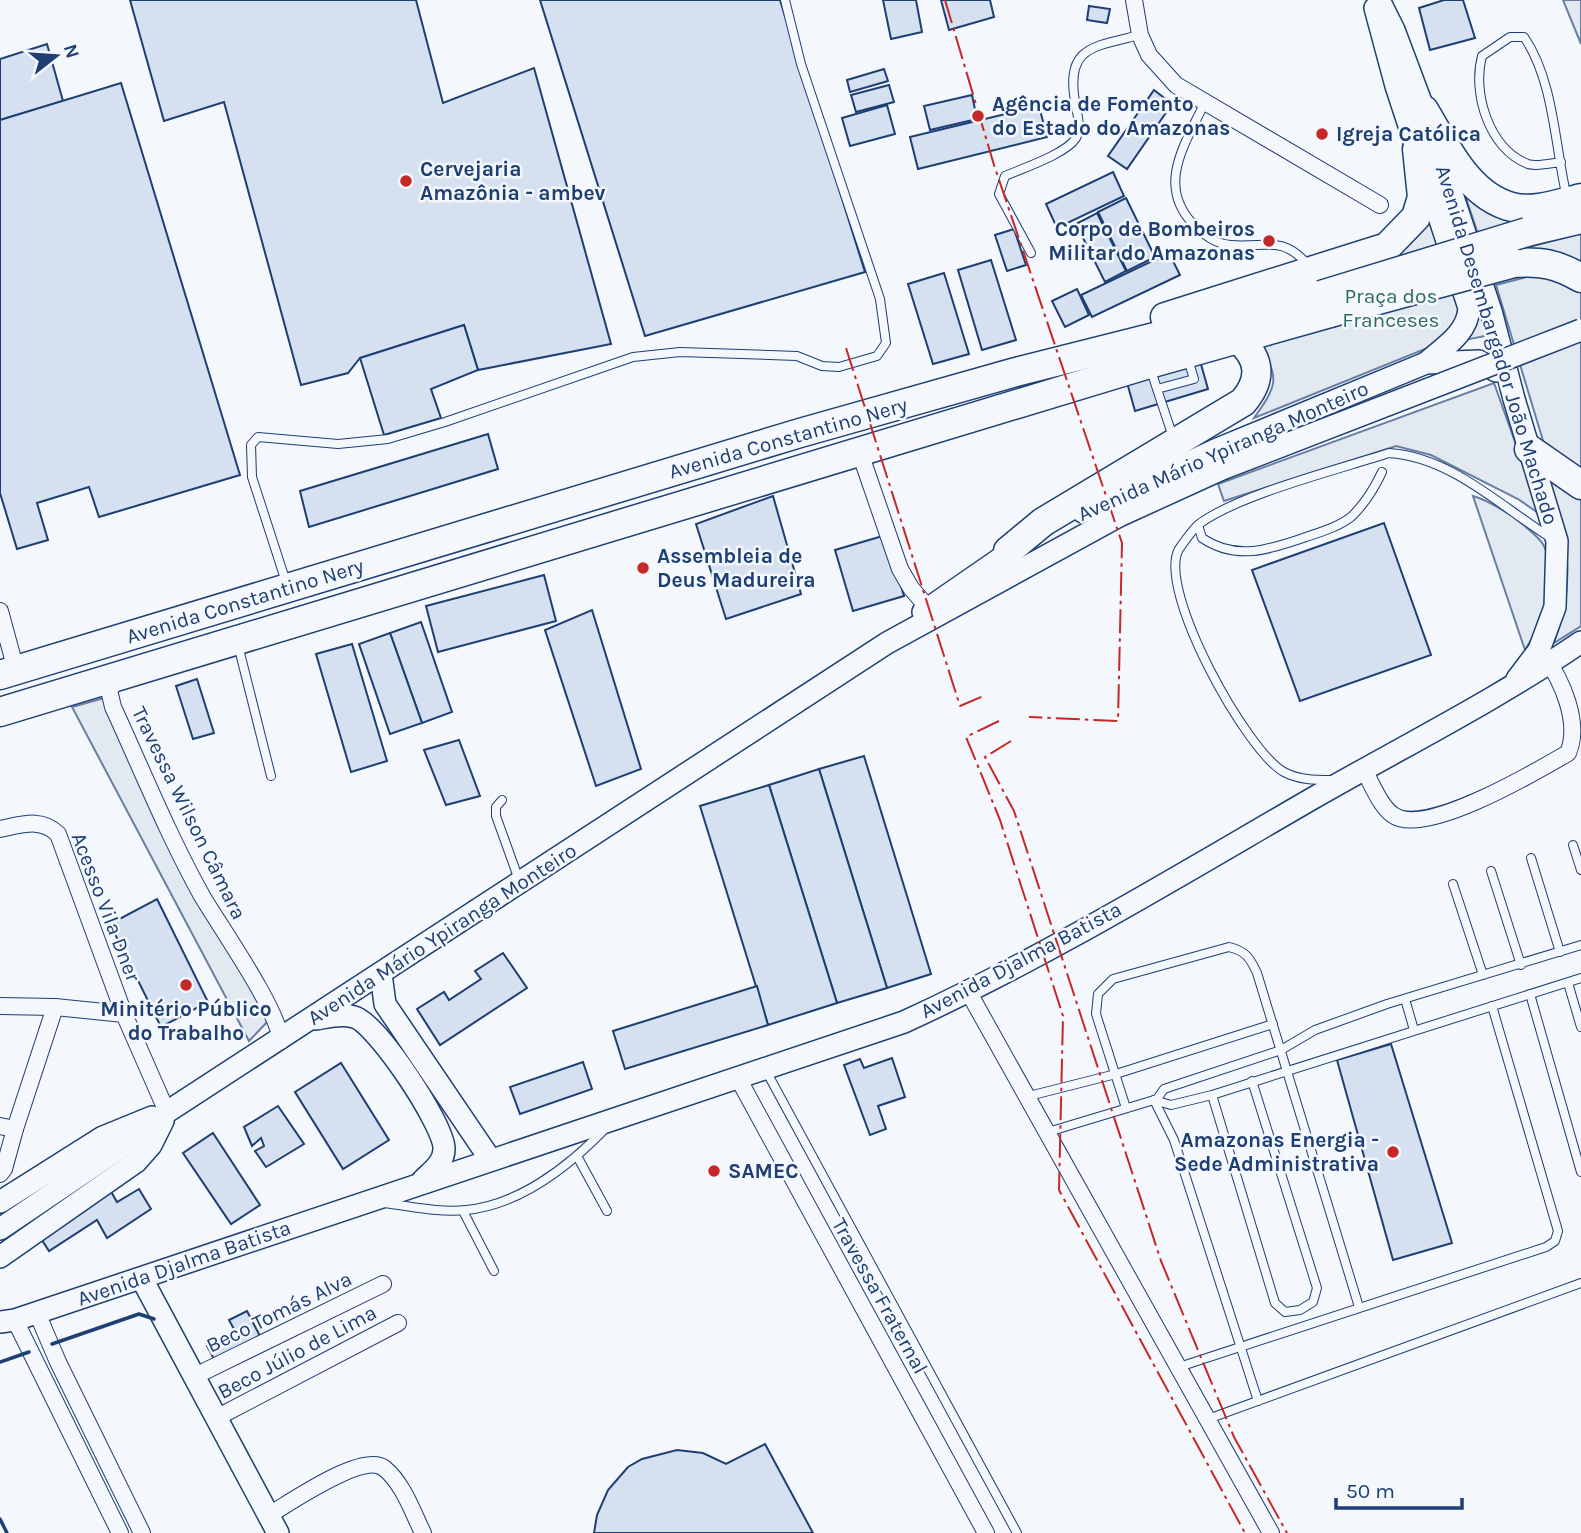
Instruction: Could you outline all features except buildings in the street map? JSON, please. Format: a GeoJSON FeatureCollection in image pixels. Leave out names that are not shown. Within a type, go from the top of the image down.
{"type":"FeatureCollection","features":[{"type":"Feature","properties":{"kind":"highway"},"geometry":{"type":"LineString","coordinates":[[1424,110],[1453,159],[1486,196],[1513,208],[1577,206]]}},
{"type":"Feature","properties":{"kind":"highway"},"geometry":{"type":"LineString","coordinates":[[1321,293],[1387,247],[1416,216],[1422,197],[1418,149]]}},
{"type":"Feature","properties":{"kind":"highway","name":"Avenida Constantino Nery"},"geometry":{"type":"LineString","coordinates":[[8,672],[800,433],[1016,372],[1321,293],[1527,232],[1577,206]]}},
{"type":"Feature","properties":{"kind":"highway","name":"Avenida Constantino Nery"},"geometry":{"type":"LineString","coordinates":[[0,712],[860,453],[1153,376],[1187,354],[1239,340],[1321,293],[1541,261],[1559,265],[1581,278]]}},
{"type":"Feature","properties":{"kind":"highway"},"geometry":{"type":"LineString","coordinates":[[1008,551],[1043,522],[1243,402],[1254,390],[1258,379],[1257,363],[1250,349],[1239,340]]}},
{"type":"Feature","properties":{"kind":"highway"},"geometry":{"type":"LineString","coordinates":[[1529,449],[1581,485]]}},
{"type":"Feature","properties":{"kind":"main road","name":"Avenida Desembargador João Machado"},"geometry":{"type":"LineString","coordinates":[[1373,0],[1380,36],[1468,308]]}},
{"type":"Feature","properties":{"kind":"main road","name":"Avenida Desembargador João Machado"},"geometry":{"type":"LineString","coordinates":[[1379,0],[1394,30],[1424,110],[1492,311],[1514,399],[1557,541],[1555,607],[1544,657],[1510,689]]}},
{"type":"Feature","properties":{"kind":"main road","name":"Avenida Mário Ypiranga Monteiro"},"geometry":{"type":"LineString","coordinates":[[0,1229],[54,1194],[167,1112],[281,1041],[887,643],[932,612],[1008,551],[1122,492],[1215,450],[1426,363],[1461,331],[1468,319],[1468,308]]}},
{"type":"Feature","properties":{"kind":"main road","name":"Avenida Mário Ypiranga Monteiro"},"geometry":{"type":"LineString","coordinates":[[932,612],[1119,516],[1222,469],[1581,330]]}},
{"type":"Feature","properties":{"kind":"main road","name":"Avenida Mário Ypiranga Monteiro"},"geometry":{"type":"LineString","coordinates":[[1426,363],[1479,361],[1495,370],[1514,399]]}},
{"type":"Feature","properties":{"kind":"main road"},"geometry":{"type":"LineString","coordinates":[[1544,657],[1581,642]]}},
{"type":"Feature","properties":{"kind":"main road","name":"Avenida Djalma Batista"},"geometry":{"type":"LineString","coordinates":[[5,1325],[422,1181],[904,1022],[969,992],[1510,689]]}},
{"type":"Feature","properties":{"kind":"main road"},"geometry":{"type":"LineString","coordinates":[[381,974],[385,1004],[490,1159]]}},
{"type":"Feature","properties":{"kind":"main road"},"geometry":{"type":"LineString","coordinates":[[313,1019],[338,1015],[356,1017],[372,1027],[429,1109],[441,1133],[444,1149],[441,1162],[422,1181]]}},
{"type":"Feature","properties":{"kind":"main road"},"geometry":{"type":"LineString","coordinates":[[0,1202],[103,1137],[167,1112]]}},
{"type":"Feature","properties":{"kind":"main road"},"geometry":{"type":"LineString","coordinates":[[0,1257],[136,1162],[151,1145],[167,1112]]}},
{"type":"Feature","properties":{"kind":"main road"},"geometry":{"type":"LineString","coordinates":[[142,1279],[274,1524]]}},
{"type":"Feature","properties":{"kind":"street"},"geometry":{"type":"LineString","coordinates":[[1134,0],[1140,35],[1161,71],[1205,102],[1381,205]]}},
{"type":"Feature","properties":{"kind":"street"},"geometry":{"type":"LineString","coordinates":[[860,453],[900,569],[911,589],[932,612]]}},
{"type":"Feature","properties":{"kind":"street"},"geometry":{"type":"LineString","coordinates":[[0,611],[8,672]]}},
{"type":"Feature","properties":{"kind":"street"},"geometry":{"type":"LineString","coordinates":[[1364,770],[1385,807],[1403,820],[1420,819],[1467,806],[1568,753],[1575,741],[1573,713],[1544,657]]}},
{"type":"Feature","properties":{"kind":"street","name":"Travessa Wilson Câmara"},"geometry":{"type":"LineString","coordinates":[[119,677],[109,690],[113,707],[201,893],[274,1017],[281,1041]]}},
{"type":"Feature","properties":{"kind":"street","name":"Acesso Vila Dner"},"geometry":{"type":"LineString","coordinates":[[0,830],[38,822],[50,826],[58,834],[124,1014],[167,1112]]}},
{"type":"Feature","properties":{"kind":"street"},"geometry":{"type":"LineString","coordinates":[[969,992],[1271,1533]]}},
{"type":"Feature","properties":{"kind":"street","name":"Acesso Vila Dner"},"geometry":{"type":"LineString","coordinates":[[0,1006],[55,1007],[124,1014]]}},
{"type":"Feature","properties":{"kind":"street"},"geometry":{"type":"LineString","coordinates":[[0,1174],[7,1127],[55,1007]]}},
{"type":"Feature","properties":{"kind":"street","name":"Travessa Fraternal"},"geometry":{"type":"LineString","coordinates":[[738,1078],[986,1533]]}},
{"type":"Feature","properties":{"kind":"street","name":"Beco Tomás Alva"},"geometry":{"type":"LineString","coordinates":[[194,1377],[383,1284]]}},
{"type":"Feature","properties":{"kind":"street"},"geometry":{"type":"LineString","coordinates":[[37,1313],[52,1350],[141,1533]]}},
{"type":"Feature","properties":{"kind":"street","name":"Beco Júlio de Lima"},"geometry":{"type":"LineString","coordinates":[[216,1418],[398,1323]]}},
{"type":"Feature","properties":{"kind":"street"},"geometry":{"type":"LineString","coordinates":[[5,1325],[33,1357],[120,1533]]}},
{"type":"Feature","properties":{"kind":"street"},"geometry":{"type":"LineString","coordinates":[[33,1357],[52,1350]]}},
{"type":"Feature","properties":{"kind":"street"},"geometry":{"type":"LineString","coordinates":[[274,1524],[346,1472],[370,1463],[381,1466],[391,1474],[423,1533]]}},
{"type":"Feature","properties":{"kind":"lane"},"geometry":{"type":"LineString","coordinates":[[288,588],[252,477],[251,445],[258,437],[338,444],[388,439],[633,358],[680,352],[797,356],[822,366],[839,367],[877,356],[886,342],[880,299],[800,64],[785,0]]}},
{"type":"Feature","properties":{"kind":"lane"},"geometry":{"type":"LineString","coordinates":[[1031,253],[999,194],[1002,181],[1005,176],[1065,149],[1074,141],[1079,120],[1072,73],[1077,59],[1086,50],[1140,35]]}},
{"type":"Feature","properties":{"kind":"lane"},"geometry":{"type":"LineString","coordinates":[[1561,162],[1530,165],[1507,149],[1491,128],[1479,94],[1478,69],[1482,56],[1510,37],[1524,37],[1530,46],[1549,101],[1561,162],[1577,206]]}},
{"type":"Feature","properties":{"kind":"lane"},"geometry":{"type":"LineString","coordinates":[[1205,102],[1176,163],[1174,184],[1181,208],[1197,228],[1219,243],[1272,242],[1294,251],[1321,293]]}},
{"type":"Feature","properties":{"kind":"lane"},"geometry":{"type":"LineString","coordinates":[[1153,376],[1175,442]]}},
{"type":"Feature","properties":{"kind":"lane"},"geometry":{"type":"LineString","coordinates":[[1343,781],[1306,780],[1283,772],[1264,753],[1205,665],[1175,585],[1177,552],[1198,525],[1242,502],[1388,453],[1411,455],[1465,478],[1557,541]]}},
{"type":"Feature","properties":{"kind":"lane"},"geometry":{"type":"LineString","coordinates":[[1198,525],[1202,538],[1218,549],[1251,553],[1272,549],[1332,528],[1348,519],[1367,498],[1382,472]]}},
{"type":"Feature","properties":{"kind":"lane"},"geometry":{"type":"LineString","coordinates":[[237,642],[271,776]]}},
{"type":"Feature","properties":{"kind":"lane"},"geometry":{"type":"LineString","coordinates":[[502,800],[496,807],[496,816],[520,883]]}},
{"type":"Feature","properties":{"kind":"lane"},"geometry":{"type":"LineString","coordinates":[[1573,845],[1581,870]]}},
{"type":"Feature","properties":{"kind":"lane"},"geometry":{"type":"LineString","coordinates":[[1531,858],[1560,952]]}},
{"type":"Feature","properties":{"kind":"lane"},"geometry":{"type":"LineString","coordinates":[[1492,871],[1521,965]]}},
{"type":"Feature","properties":{"kind":"lane"},"geometry":{"type":"LineString","coordinates":[[1453,884],[1483,975]]}},
{"type":"Feature","properties":{"kind":"lane"},"geometry":{"type":"LineString","coordinates":[[1155,1100],[1164,1089],[1281,1050],[1315,1030],[1405,999],[1581,946]]}},
{"type":"Feature","properties":{"kind":"lane"},"geometry":{"type":"LineString","coordinates":[[1126,1108],[1096,1014],[1098,994],[1113,979],[1229,947],[1241,950],[1249,957],[1257,973],[1359,1307]]}},
{"type":"Feature","properties":{"kind":"lane"},"geometry":{"type":"LineString","coordinates":[[1048,1132],[1155,1100],[1171,1105],[1212,1095],[1581,978]]}},
{"type":"Feature","properties":{"kind":"lane"},"geometry":{"type":"LineString","coordinates":[[1568,983],[1581,1027]]}},
{"type":"Feature","properties":{"kind":"lane"},"geometry":{"type":"LineString","coordinates":[[1530,994],[1581,1172]]}},
{"type":"Feature","properties":{"kind":"lane"},"geometry":{"type":"LineString","coordinates":[[1405,999],[1415,1030]]}},
{"type":"Feature","properties":{"kind":"lane"},"geometry":{"type":"LineString","coordinates":[[1179,1367],[1546,1247],[1555,1241],[1558,1231],[1492,1006]]}},
{"type":"Feature","properties":{"kind":"lane"},"geometry":{"type":"LineString","coordinates":[[1029,1096],[1116,1074],[1273,1024]]}},
{"type":"Feature","properties":{"kind":"lane"},"geometry":{"type":"LineString","coordinates":[[765,1069],[1017,1533]]}},
{"type":"Feature","properties":{"kind":"lane"},"geometry":{"type":"LineString","coordinates":[[1212,1095],[1275,1303],[1285,1312],[1300,1310],[1313,1302],[1317,1288],[1252,1081]]}},
{"type":"Feature","properties":{"kind":"lane"},"geometry":{"type":"LineString","coordinates":[[1155,1100],[1174,1140],[1258,1401]]}},
{"type":"Feature","properties":{"kind":"lane","name":"Avenida Djalma Batista"},"geometry":{"type":"LineString","coordinates":[[367,1201],[463,1211],[488,1207],[527,1190],[577,1156],[618,1115]]}},
{"type":"Feature","properties":{"kind":"lane"},"geometry":{"type":"LineString","coordinates":[[577,1156],[607,1211]]}},
{"type":"Feature","properties":{"kind":"lane"},"geometry":{"type":"LineString","coordinates":[[463,1211],[494,1271]]}},
{"type":"Feature","properties":{"kind":"lane"},"geometry":{"type":"LineString","coordinates":[[1208,1419],[1581,1283]]}},
{"type":"Feature","properties":{"kind":"green space"},"geometry":{"type":"Polygon","coordinates":[[[1563,0],[1581,0],[1581,44],[1563,0]]]}},
{"type":"Feature","properties":{"kind":"green space"},"geometry":{"type":"Polygon","coordinates":[[[1459,177],[1547,214],[1478,234],[1459,177]]]}},
{"type":"Feature","properties":{"kind":"green space","name":"Praça dos Franceses"},"geometry":{"type":"Polygon","coordinates":[[[1432,207],[1460,297],[1456,321],[1435,345],[1254,418],[1267,399],[1273,383],[1271,367],[1259,348],[1338,323],[1432,207]]]}},
{"type":"Feature","properties":{"kind":"green space"},"geometry":{"type":"Polygon","coordinates":[[[1581,233],[1581,266],[1515,251],[1581,233]]]}},
{"type":"Feature","properties":{"kind":"green space","name":"Praça dos Franceses"},"geometry":{"type":"Polygon","coordinates":[[[1531,276],[1555,278],[1581,289],[1581,470],[1544,444],[1496,285],[1531,276]]]}},
{"type":"Feature","properties":{"kind":"green space","name":"Praça dos Franceses"},"geometry":{"type":"Polygon","coordinates":[[[1478,294],[1490,335],[1460,341],[1478,294]]]}},
{"type":"Feature","properties":{"kind":"green space"},"geometry":{"type":"Polygon","coordinates":[[[1494,383],[1541,515],[1518,499],[1431,455],[1396,446],[1224,501],[1218,484],[1494,383]]]}},
{"type":"Feature","properties":{"kind":"green space"},"geometry":{"type":"Polygon","coordinates":[[[1548,476],[1581,493],[1581,626],[1554,643],[1566,598],[1567,559],[1548,476]]]}},
{"type":"Feature","properties":{"kind":"green space"},"geometry":{"type":"Polygon","coordinates":[[[1473,496],[1493,504],[1525,526],[1542,542],[1549,559],[1550,586],[1547,600],[1538,627],[1525,650],[1473,496]]]}},
{"type":"Feature","properties":{"kind":"green space"},"geometry":{"type":"Polygon","coordinates":[[[104,698],[269,1020],[249,1041],[72,707],[104,698]]]}},
{"type":"Feature","properties":{"kind":"wall"},"geometry":{"type":"LineString","coordinates":[[52,1344],[139,1314],[154,1319]]}},
{"type":"Feature","properties":{"kind":"wall"},"geometry":{"type":"LineString","coordinates":[[0,1362],[29,1352]]}},
{"type":"Feature","properties":{"kind":"wall"},"geometry":{"type":"LineString","coordinates":[[0,1519],[7,1533]]}},
{"type":"Feature","properties":{"kind":"power"},"geometry":{"type":"LineString","coordinates":[[945,0],[994,165],[1122,543],[1118,721],[1029,717]]}},
{"type":"Feature","properties":{"kind":"power"},"geometry":{"type":"LineString","coordinates":[[846,348],[960,706],[986,695]]}},
{"type":"Feature","properties":{"kind":"power"},"geometry":{"type":"LineString","coordinates":[[999,721],[966,737],[1000,820],[1063,1016],[1059,1190],[1245,1533]]}},
{"type":"Feature","properties":{"kind":"power"},"geometry":{"type":"LineString","coordinates":[[1011,741],[985,757],[1014,811],[1161,1261],[1234,1437],[1287,1533]]}},
{"type":"Feature","properties":{"kind":"place","name":"Agência de Fomento do Estado do Amazonas"},"geometry":{"type":"Point","coordinates":[978,116]}},
{"type":"Feature","properties":{"kind":"place","name":"Igreja Católica"},"geometry":{"type":"Point","coordinates":[1322,134]}},
{"type":"Feature","properties":{"kind":"place","name":"Cervejaria Amazônia - ambev"},"geometry":{"type":"Point","coordinates":[406,181]}},
{"type":"Feature","properties":{"kind":"place","name":"Corpo de Bombeiros Militar do Amazonas"},"geometry":{"type":"Point","coordinates":[1269,241]}},
{"type":"Feature","properties":{"kind":"place","name":"Assembleia de Deus Madureira"},"geometry":{"type":"Point","coordinates":[643,568]}},
{"type":"Feature","properties":{"kind":"place","name":"Minitério Público do Trabalho"},"geometry":{"type":"Point","coordinates":[186,985]}},
{"type":"Feature","properties":{"kind":"place","name":"Amazonas Energia - Sede Administrativa"},"geometry":{"type":"Point","coordinates":[1393,1152]}},
{"type":"Feature","properties":{"kind":"place","name":"SAMEC"},"geometry":{"type":"Point","coordinates":[714,1171]}}]}
